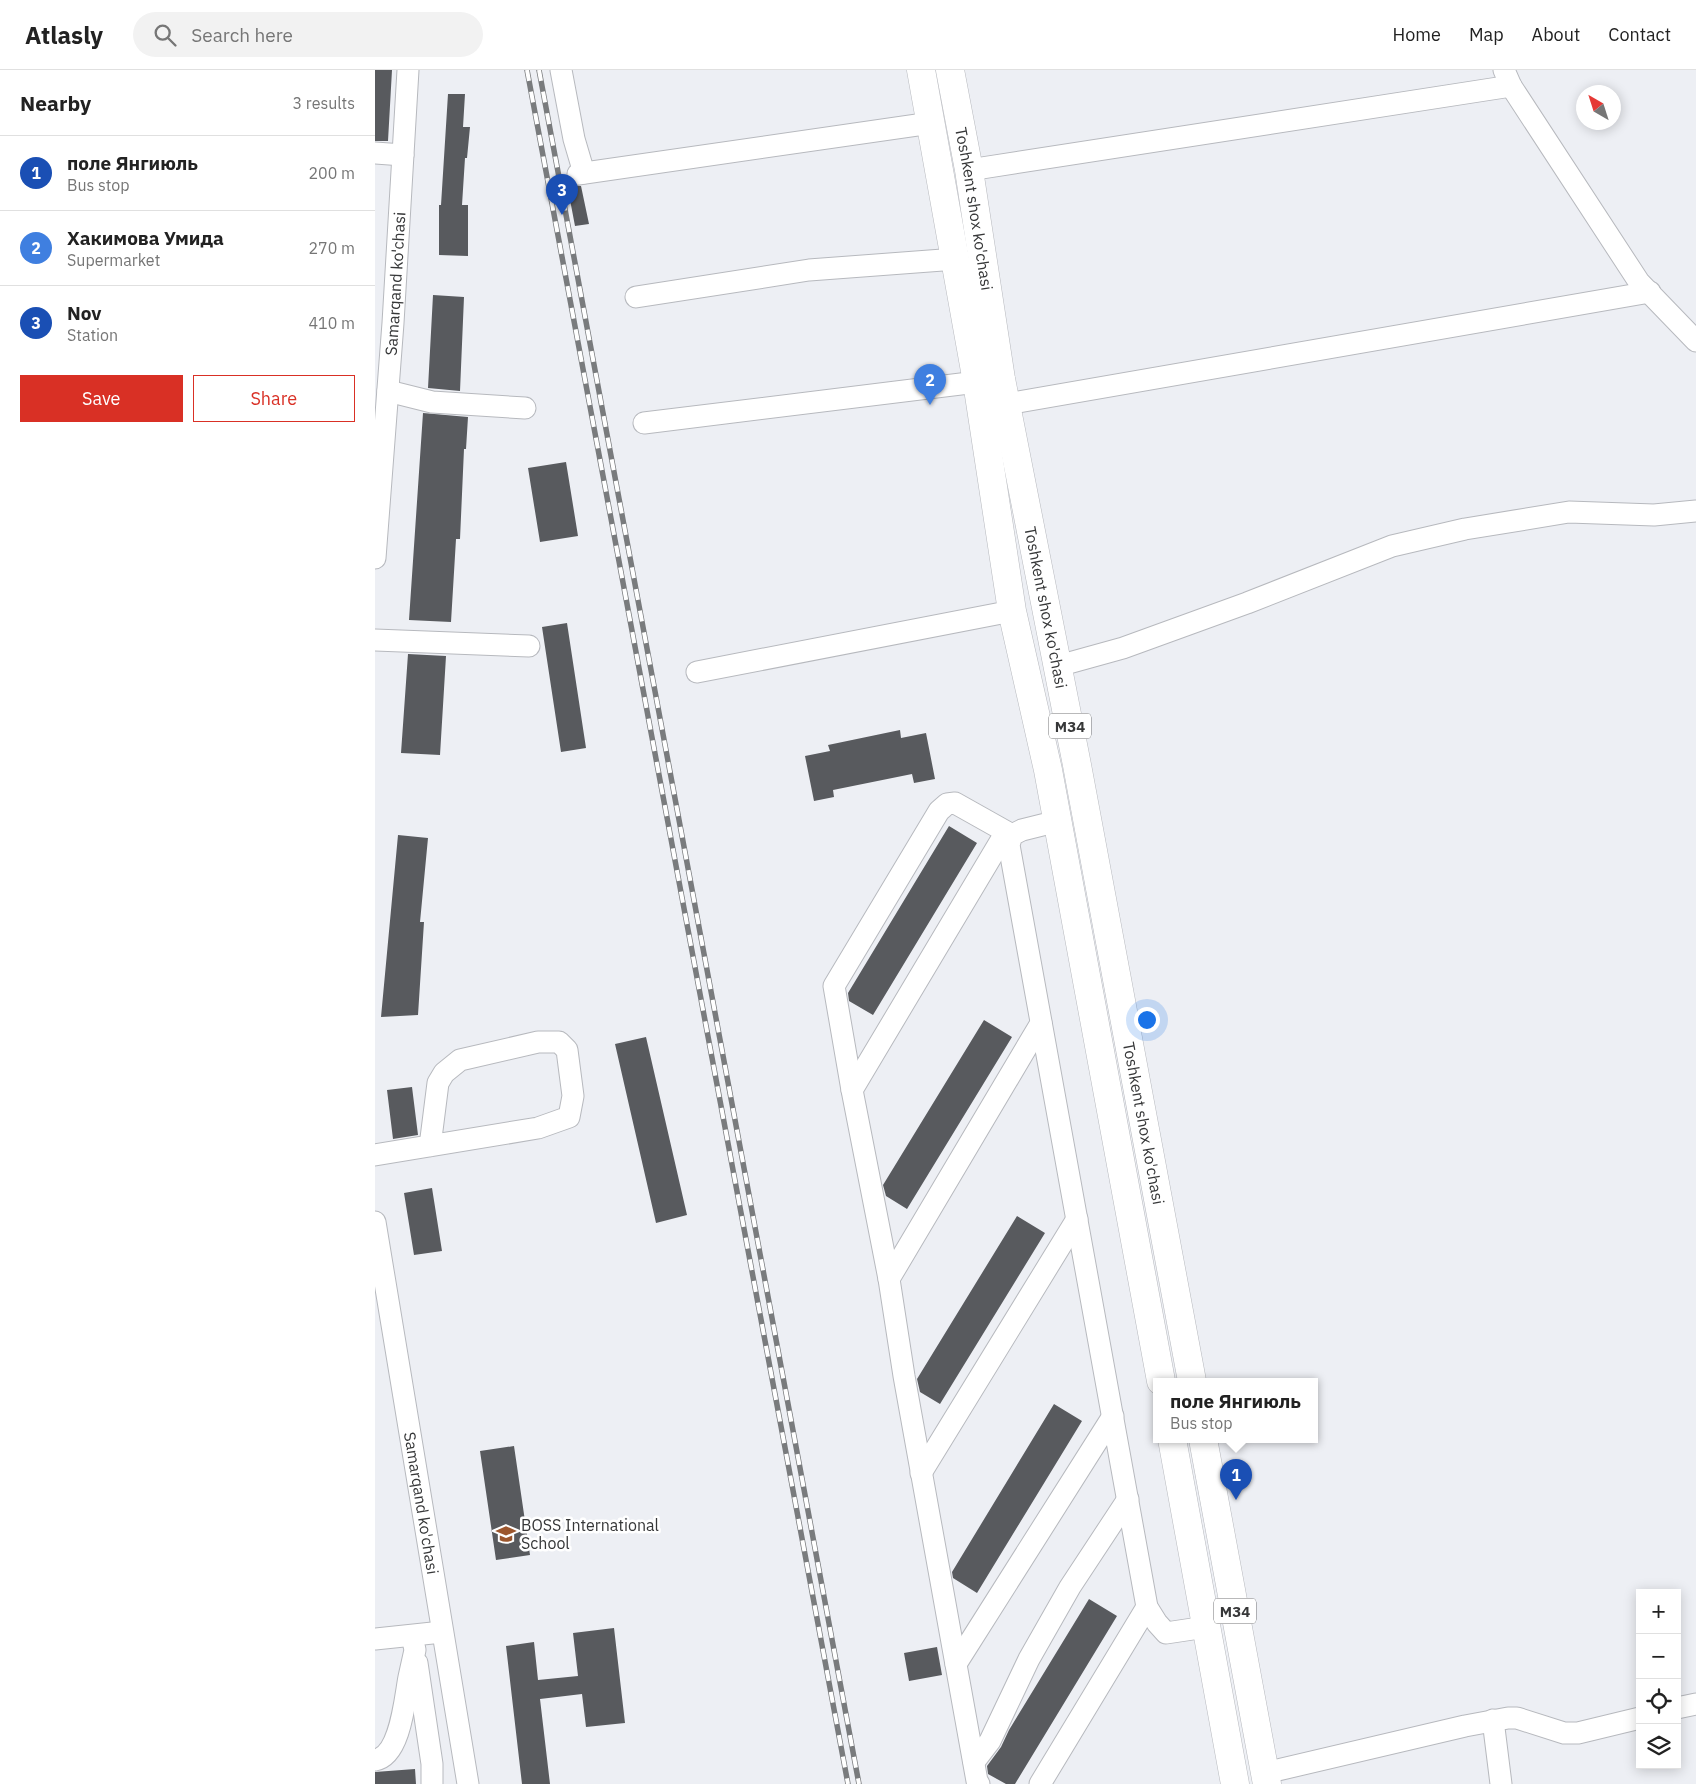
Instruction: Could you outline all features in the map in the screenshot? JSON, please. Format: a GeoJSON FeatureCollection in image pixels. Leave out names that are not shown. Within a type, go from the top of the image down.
{"type":"FeatureCollection","features":[{"type":"Feature","properties":{"kind":"main road","name":"Toshkent shox ko'chasi"},"geometry":{"type":"LineString","coordinates":[[921,70],[977,382],[1012,611],[1058,821],[1160,1378]]}},
{"type":"Feature","properties":{"kind":"main road","name":"Toshkent shox ko'chasi"},"geometry":{"type":"LineString","coordinates":[[950,70],[969,170],[1001,379],[1077,765],[1191,1378]]}},
{"type":"Feature","properties":{"kind":"main road"},"geometry":{"type":"LineString","coordinates":[[1048,770],[1077,765]]}},
{"type":"Feature","properties":{"kind":"main road","name":"M34"},"geometry":{"type":"LineString","coordinates":[[1173,1443],[1235,1784]]}},
{"type":"Feature","properties":{"kind":"main road","name":"M34"},"geometry":{"type":"LineString","coordinates":[[1204,1443],[1266,1779]]}},
{"type":"Feature","properties":{"kind":"street","name":"Samarqand ko'chasi"},"geometry":{"type":"LineString","coordinates":[[375,558],[387,391],[384,321],[403,155],[408,70]]}},
{"type":"Feature","properties":{"kind":"street"},"geometry":{"type":"LineString","coordinates":[[561,70],[581,173],[931,123]]}},
{"type":"Feature","properties":{"kind":"street"},"geometry":{"type":"LineString","coordinates":[[969,170],[1507,78],[1639,282],[1696,341]]}},
{"type":"Feature","properties":{"kind":"street"},"geometry":{"type":"LineString","coordinates":[[375,153],[403,155]]}},
{"type":"Feature","properties":{"kind":"street"},"geometry":{"type":"LineString","coordinates":[[636,297],[809,270],[956,259]]}},
{"type":"Feature","properties":{"kind":"street"},"geometry":{"type":"LineString","coordinates":[[1007,404],[1650,292]]}},
{"type":"Feature","properties":{"kind":"street"},"geometry":{"type":"LineString","coordinates":[[644,422],[977,382]]}},
{"type":"Feature","properties":{"kind":"street"},"geometry":{"type":"LineString","coordinates":[[387,391],[432,402],[525,408]]}},
{"type":"Feature","properties":{"kind":"street"},"geometry":{"type":"LineString","coordinates":[[1058,666],[1131,645],[1247,603],[1392,546],[1465,528],[1569,512],[1654,515],[1696,511]]}},
{"type":"Feature","properties":{"kind":"street"},"geometry":{"type":"LineString","coordinates":[[697,672],[1012,611]]}},
{"type":"Feature","properties":{"kind":"street"},"geometry":{"type":"LineString","coordinates":[[375,640],[529,646]]}},
{"type":"Feature","properties":{"kind":"street"},"geometry":{"type":"LineString","coordinates":[[979,1784],[921,1473],[889,1279],[834,986],[939,810],[947,804],[955,803],[1009,834]]}},
{"type":"Feature","properties":{"kind":"street"},"geometry":{"type":"LineString","coordinates":[[852,1090],[1009,834],[1058,821]]}},
{"type":"Feature","properties":{"kind":"street"},"geometry":{"type":"LineString","coordinates":[[1009,834],[1009,845],[1147,1607],[1166,1633],[1206,1627]]}},
{"type":"Feature","properties":{"kind":"street"},"geometry":{"type":"LineString","coordinates":[[889,1279],[1041,1023]]}},
{"type":"Feature","properties":{"kind":"street"},"geometry":{"type":"LineString","coordinates":[[375,1156],[538,1128],[569,1117],[573,1096],[567,1050],[559,1042],[538,1042],[460,1060],[444,1073],[438,1083],[430,1146]]}},
{"type":"Feature","properties":{"kind":"street"},"geometry":{"type":"LineString","coordinates":[[921,1473],[1077,1219]]}},
{"type":"Feature","properties":{"kind":"street","name":"Samarqand ko'chasi"},"geometry":{"type":"LineString","coordinates":[[375,1222],[382,1302],[468,1784]]}},
{"type":"Feature","properties":{"kind":"street"},"geometry":{"type":"LineString","coordinates":[[956,1664],[1113,1416]]}},
{"type":"Feature","properties":{"kind":"street"},"geometry":{"type":"LineString","coordinates":[[974,1762],[990,1741],[1029,1659],[1070,1588],[1128,1500]]}},
{"type":"Feature","properties":{"kind":"street"},"geometry":{"type":"LineString","coordinates":[[1040,1784],[1147,1607]]}},
{"type":"Feature","properties":{"kind":"street"},"geometry":{"type":"LineString","coordinates":[[375,1639],[414,1643],[442,1632]]}},
{"type":"Feature","properties":{"kind":"street"},"geometry":{"type":"LineString","coordinates":[[375,1760],[379,1759],[389,1750],[397,1737],[414,1643]]}},
{"type":"Feature","properties":{"kind":"street"},"geometry":{"type":"LineString","coordinates":[[414,1643],[432,1764],[432,1784]]}},
{"type":"Feature","properties":{"kind":"street"},"geometry":{"type":"LineString","coordinates":[[1681,1707],[1696,1704]]}},
{"type":"Feature","properties":{"kind":"street"},"geometry":{"type":"LineString","coordinates":[[1266,1779],[1493,1720],[1517,1718],[1564,1733],[1578,1733],[1636,1719]]}},
{"type":"Feature","properties":{"kind":"street"},"geometry":{"type":"LineString","coordinates":[[1493,1720],[1501,1784]]}},
{"type":"Feature","properties":{"kind":"building"},"geometry":{"type":"Polygon","coordinates":[[[375,70],[392,70],[388,141],[375,141],[375,70]]]}},
{"type":"Feature","properties":{"kind":"building"},"geometry":{"type":"Polygon","coordinates":[[[448,94],[465,94],[463,127],[470,127],[467,158],[465,158],[462,205],[468,205],[468,256],[439,255],[439,205],[441,205],[448,94]]]}},
{"type":"Feature","properties":{"kind":"building"},"geometry":{"type":"Polygon","coordinates":[[[567,184],[581,186],[589,224],[575,226],[567,184]]]}},
{"type":"Feature","properties":{"kind":"building"},"geometry":{"type":"Polygon","coordinates":[[[433,295],[464,297],[460,391],[428,388],[433,295]]]}},
{"type":"Feature","properties":{"kind":"building"},"geometry":{"type":"Polygon","coordinates":[[[423,413],[468,417],[466,449],[464,449],[460,539],[456,539],[451,622],[409,620],[423,413]]]}},
{"type":"Feature","properties":{"kind":"building"},"geometry":{"type":"Polygon","coordinates":[[[566,462],[578,536],[540,542],[528,468],[566,462]]]}},
{"type":"Feature","properties":{"kind":"building"},"geometry":{"type":"Polygon","coordinates":[[[567,623],[586,748],[561,752],[542,627],[567,623]]]}},
{"type":"Feature","properties":{"kind":"building"},"geometry":{"type":"Polygon","coordinates":[[[408,654],[446,656],[440,755],[401,753],[408,654]]]}},
{"type":"Feature","properties":{"kind":"building"},"geometry":{"type":"Polygon","coordinates":[[[900,730],[901,738],[926,733],[935,779],[914,783],[912,774],[833,790],[834,797],[814,801],[805,756],[830,751],[828,745],[900,730]]]}},
{"type":"Feature","properties":{"kind":"building"},"geometry":{"type":"Polygon","coordinates":[[[949,826],[977,843],[873,1015],[849,1001],[848,993],[949,826]]]}},
{"type":"Feature","properties":{"kind":"building"},"geometry":{"type":"Polygon","coordinates":[[[398,835],[428,838],[420,922],[424,922],[418,1015],[381,1017],[398,835]]]}},
{"type":"Feature","properties":{"kind":"building"},"geometry":{"type":"Polygon","coordinates":[[[984,1020],[1012,1037],[907,1209],[886,1196],[883,1185],[984,1020]]]}},
{"type":"Feature","properties":{"kind":"building"},"geometry":{"type":"Polygon","coordinates":[[[646,1037],[687,1215],[656,1223],[615,1044],[646,1037]]]}},
{"type":"Feature","properties":{"kind":"building"},"geometry":{"type":"Polygon","coordinates":[[[412,1087],[418,1135],[393,1139],[387,1090],[412,1087]]]}},
{"type":"Feature","properties":{"kind":"building"},"geometry":{"type":"Polygon","coordinates":[[[432,1188],[442,1251],[414,1255],[404,1193],[432,1188]]]}},
{"type":"Feature","properties":{"kind":"building"},"geometry":{"type":"Polygon","coordinates":[[[1017,1216],[1045,1233],[940,1404],[920,1392],[917,1379],[1017,1216]]]}},
{"type":"Feature","properties":{"kind":"building"},"geometry":{"type":"Polygon","coordinates":[[[1054,1404],[1082,1421],[977,1593],[953,1578],[952,1572],[1054,1404]]]}},
{"type":"Feature","properties":{"kind":"building"},"geometry":{"type":"Polygon","coordinates":[[[514,1446],[530,1555],[496,1560],[480,1451],[514,1446]]]}},
{"type":"Feature","properties":{"kind":"building"},"geometry":{"type":"Polygon","coordinates":[[[1089,1599],[1117,1616],[1015,1784],[1006,1784],[988,1774],[987,1766],[1001,1747],[1009,1730],[1089,1599]]]}},
{"type":"Feature","properties":{"kind":"building"},"geometry":{"type":"Polygon","coordinates":[[[614,1628],[625,1723],[586,1727],[582,1694],[540,1699],[550,1784],[522,1784],[506,1646],[534,1642],[538,1680],[578,1676],[573,1633],[614,1628]]]}},
{"type":"Feature","properties":{"kind":"building"},"geometry":{"type":"Polygon","coordinates":[[[937,1647],[942,1675],[909,1681],[904,1653],[937,1647]]]}},
{"type":"Feature","properties":{"kind":"building"},"geometry":{"type":"Polygon","coordinates":[[[415,1769],[416,1784],[375,1784],[375,1772],[415,1769]]]}},
{"type":"Feature","properties":{"kind":"railway"},"geometry":{"type":"LineString","coordinates":[[527,70],[848,1784]]}},
{"type":"Feature","properties":{"kind":"railway"},"geometry":{"type":"LineString","coordinates":[[539,70],[859,1784]]}},
{"type":"Feature","properties":{"kind":"place","name":"Nov"},"geometry":{"type":"Point","coordinates":[562,215]}},
{"type":"Feature","properties":{"kind":"place","name":"Хакимова Умида"},"geometry":{"type":"Point","coordinates":[930,405]}},
{"type":"Feature","properties":{"kind":"place","name":"поле Янгиюль"},"geometry":{"type":"Point","coordinates":[1236,1500]}},
{"type":"Feature","properties":{"kind":"place","name":"BOSS International School"},"geometry":{"type":"Point","coordinates":[506,1534]}}]}
